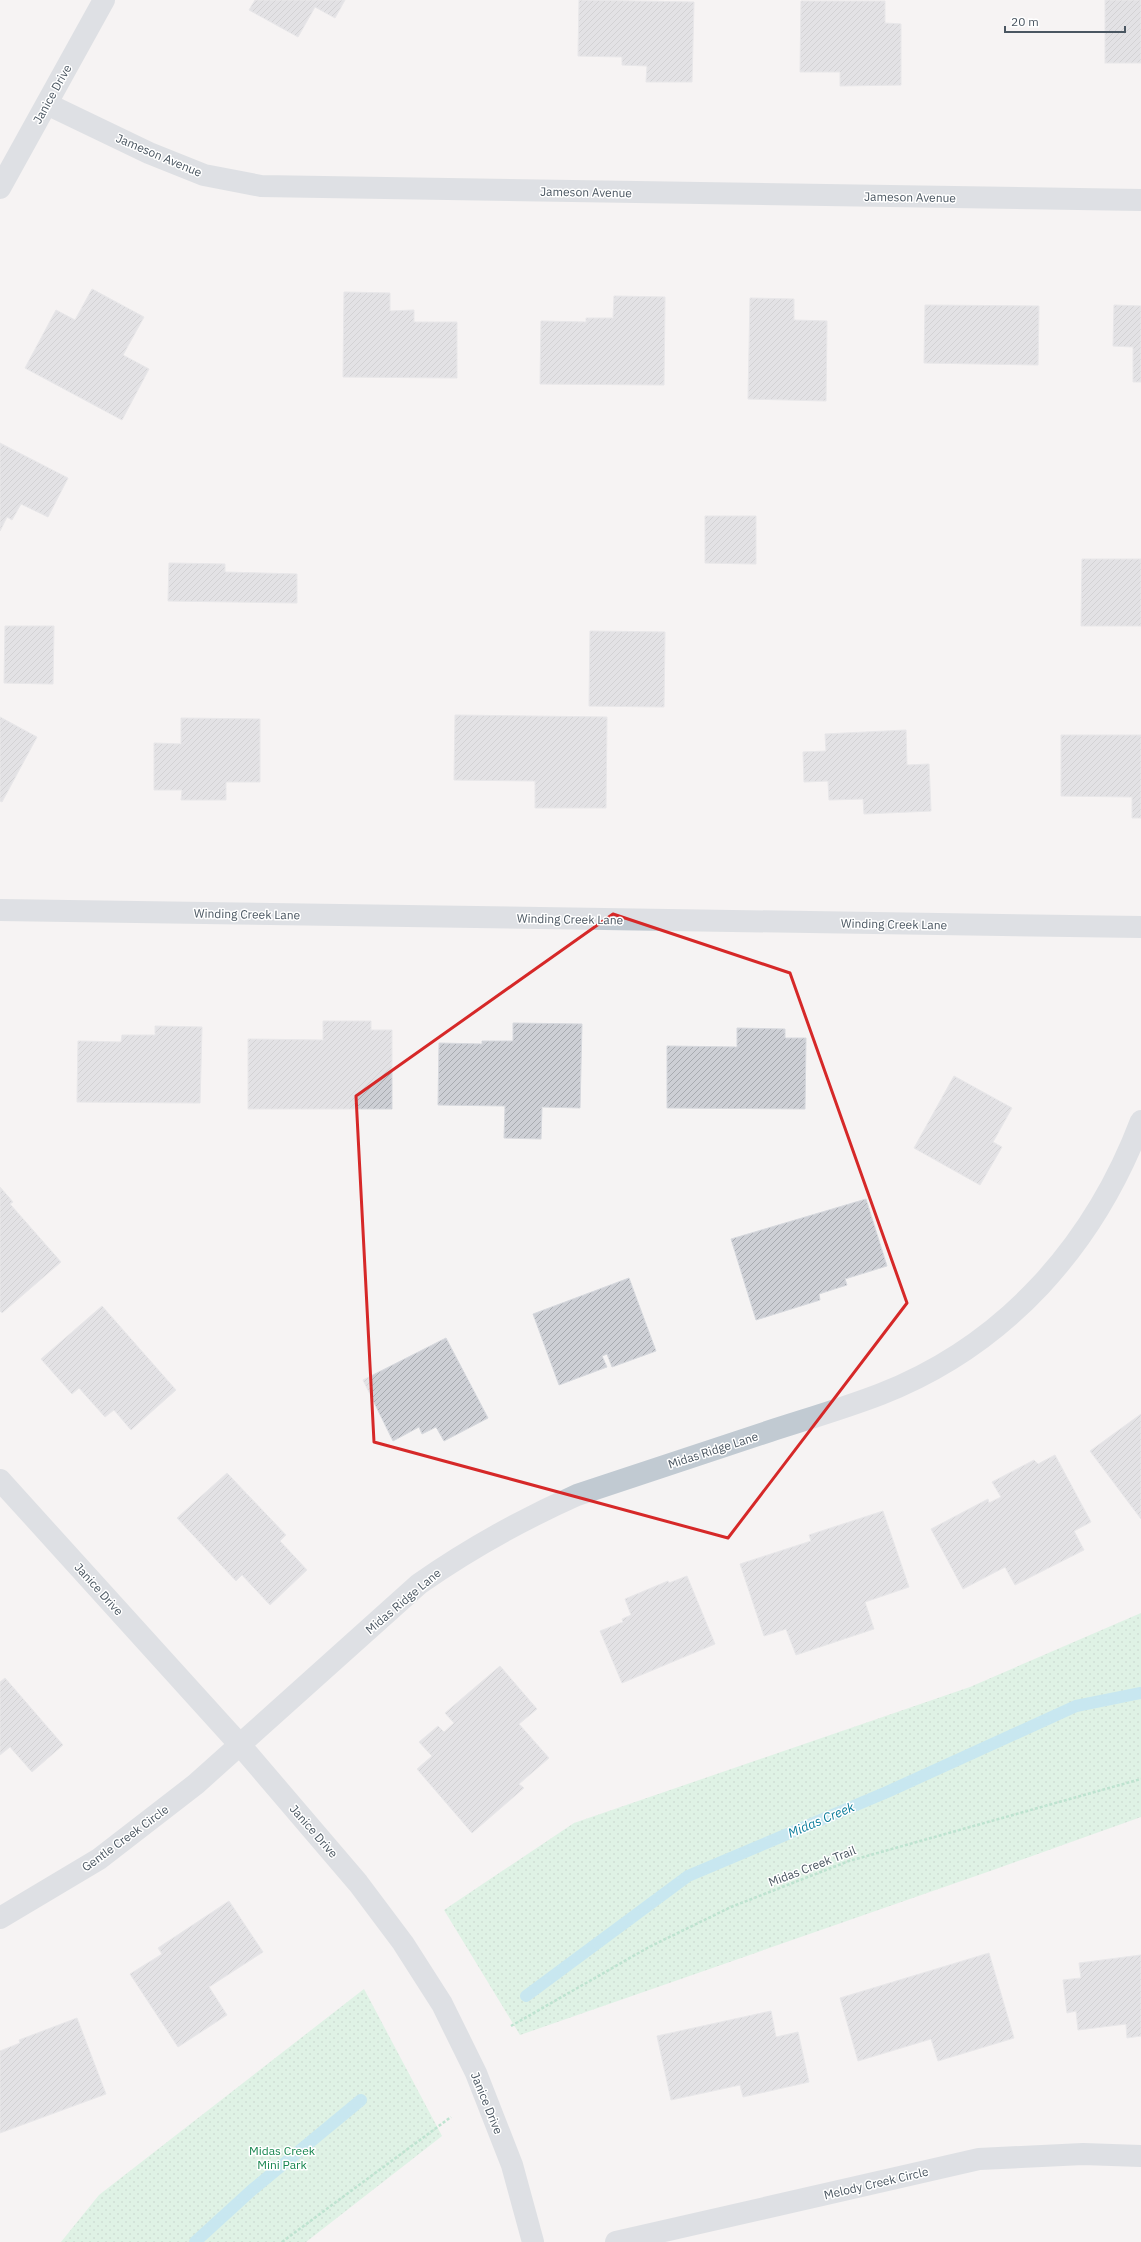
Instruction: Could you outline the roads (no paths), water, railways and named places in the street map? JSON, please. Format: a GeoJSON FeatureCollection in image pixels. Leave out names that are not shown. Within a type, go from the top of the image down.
{"type":"FeatureCollection","features":[{"type":"Feature","properties":{"kind":"street","name":"Janice Drive"},"geometry":{"type":"LineString","coordinates":[[0,188],[104,0]]}},
{"type":"Feature","properties":{"kind":"street","name":"Jameson Avenue"},"geometry":{"type":"LineString","coordinates":[[47,104],[149,153],[204,175],[261,186],[1141,200]]}},
{"type":"Feature","properties":{"kind":"street","name":"Winding Creek Lane"},"geometry":{"type":"LineString","coordinates":[[0,910],[1141,928]]}},
{"type":"Feature","properties":{"kind":"street","name":"Midas Ridge Lane"},"geometry":{"type":"LineString","coordinates":[[241,1746],[419,1584],[456,1558],[535,1514],[577,1495],[882,1394],[931,1371],[975,1343],[1018,1308],[1054,1272],[1086,1232],[1112,1188],[1130,1150],[1141,1121]]}},
{"type":"Feature","properties":{"kind":"street","name":"Janice Drive"},"geometry":{"type":"LineString","coordinates":[[0,1480],[241,1746],[358,1883],[403,1943],[442,2004],[476,2074],[512,2165],[533,2242]]}},
{"type":"Feature","properties":{"kind":"street","name":"Gentle Creek Circle"},"geometry":{"type":"LineString","coordinates":[[0,1918],[99,1859],[196,1784],[241,1746]]}},
{"type":"Feature","properties":{"kind":"street","name":"Melody Creek Circle"},"geometry":{"type":"LineString","coordinates":[[616,2242],[979,2159],[1083,2154],[1141,2156]]}},
{"type":"Feature","properties":{"kind":"waterway","name":"Midas Creek"},"geometry":{"type":"LineString","coordinates":[[526,1996],[688,1876],[887,1792],[1076,1706],[1141,1693]]}},
{"type":"Feature","properties":{"kind":"waterway","name":"Midas Creek"},"geometry":{"type":"LineString","coordinates":[[195,2242],[252,2190],[361,2100]]}},
{"type":"Feature","properties":{"kind":"park label","name":"Midas Creek Mini Park"},"geometry":{"type":"Point","coordinates":[282,2157]}}]}
